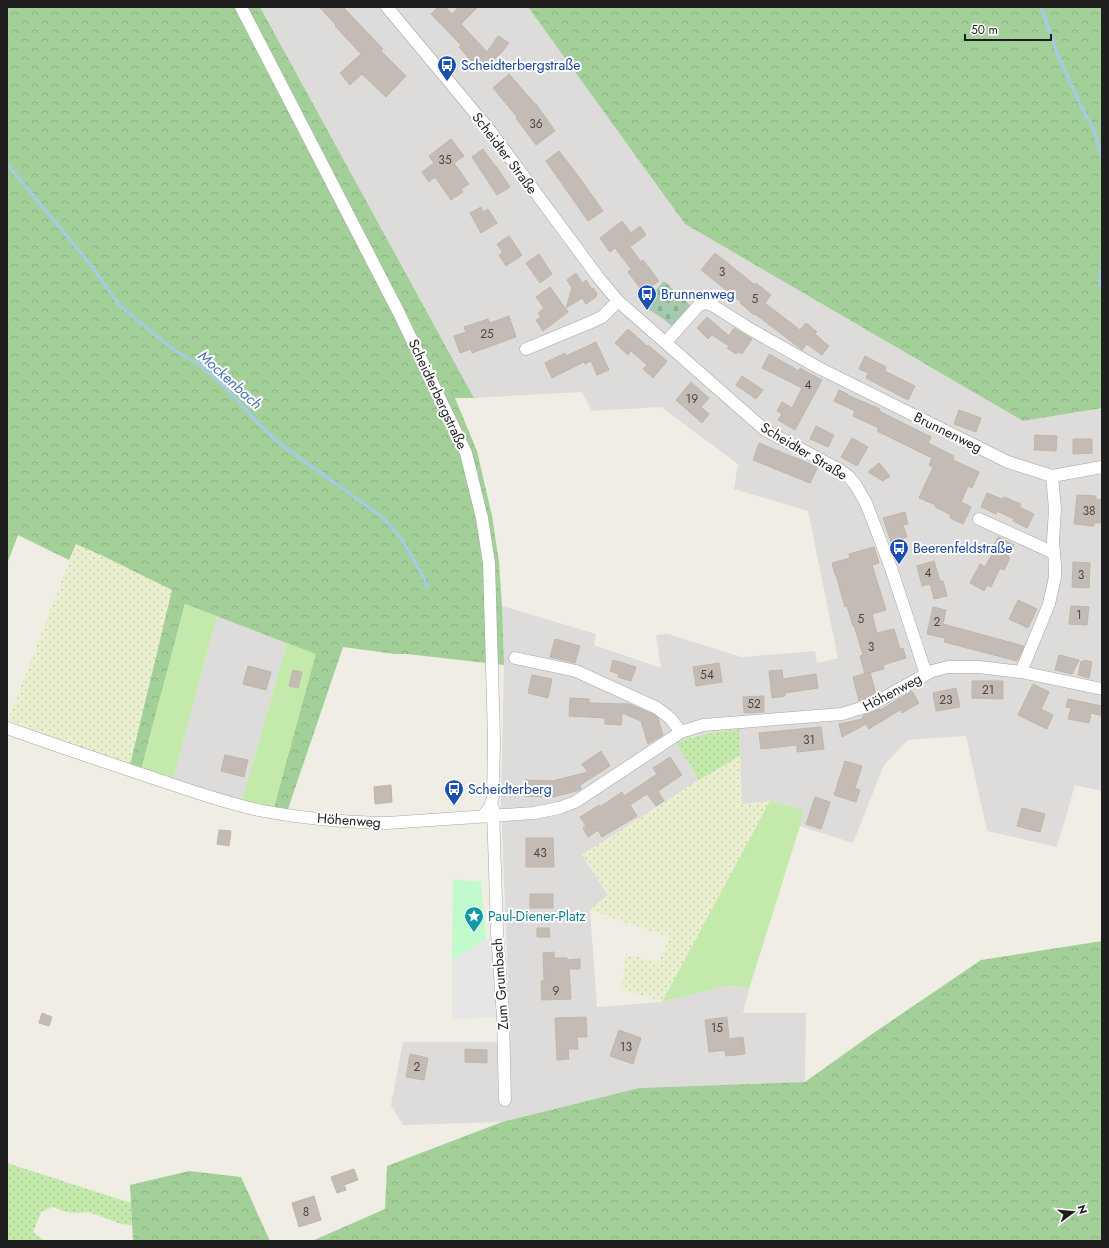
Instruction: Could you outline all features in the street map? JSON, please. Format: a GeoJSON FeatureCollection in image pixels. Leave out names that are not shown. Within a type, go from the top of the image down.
{"type":"FeatureCollection","features":[{"type":"Feature","properties":{"kind":"street","name":"Scheidterbergstraße"},"geometry":{"type":"LineString","coordinates":[[241,7],[400,312],[466,453],[482,518],[489,564],[494,739],[493,797]]}},
{"type":"Feature","properties":{"kind":"street","name":"Scheidter Straße"},"geometry":{"type":"LineString","coordinates":[[387,7],[491,132],[598,277],[618,301],[765,430],[840,470],[855,484],[866,503],[891,568],[926,674]]}},
{"type":"Feature","properties":{"kind":"street"},"geometry":{"type":"LineString","coordinates":[[526,349],[596,320],[618,301]]}},
{"type":"Feature","properties":{"kind":"street","name":"Brunnenweg"},"geometry":{"type":"LineString","coordinates":[[666,342],[699,305],[706,303],[712,305],[750,329],[819,368],[1008,462],[1052,476],[1102,467]]}},
{"type":"Feature","properties":{"kind":"street"},"geometry":{"type":"LineString","coordinates":[[1021,672],[1049,604],[1055,577],[1053,541],[1055,509],[1052,476]]}},
{"type":"Feature","properties":{"kind":"street"},"geometry":{"type":"LineString","coordinates":[[979,519],[1054,553]]}},
{"type":"Feature","properties":{"kind":"street"},"geometry":{"type":"LineString","coordinates":[[515,658],[576,671],[657,708],[670,718],[680,732]]}},
{"type":"Feature","properties":{"kind":"street","name":"Höhenweg"},"geometry":{"type":"LineString","coordinates":[[7,728],[181,788],[238,805],[259,810],[310,817],[363,823],[387,823],[549,811],[575,802],[680,732],[703,725],[842,714],[870,704],[940,668],[957,666],[979,667],[1021,672],[1102,689]]}},
{"type":"Feature","properties":{"kind":"street","name":"Zum Grumbach"},"geometry":{"type":"LineString","coordinates":[[493,797],[488,816],[504,1032],[505,1100]]}},
{"type":"Feature","properties":{"kind":"shaded area"},"geometry":{"type":"Polygon","coordinates":[[[260,7],[528,7],[685,224],[1023,421],[1102,408],[1102,791],[1075,785],[1057,847],[987,831],[966,736],[908,740],[884,765],[853,843],[800,826],[804,810],[770,801],[742,804],[739,729],[698,735],[676,743],[699,780],[582,855],[608,895],[590,910],[597,1007],[662,1002],[729,985],[749,989],[743,1013],[806,1013],[805,1082],[639,1088],[502,1122],[403,1125],[391,1105],[403,1042],[510,1042],[501,800],[504,665],[502,606],[596,634],[594,645],[661,668],[656,635],[668,634],[741,657],[815,651],[817,663],[838,658],[808,511],[734,489],[738,464],[661,407],[592,411],[582,392],[474,398],[260,7]]]}},
{"type":"Feature","properties":{"kind":"shaded area"},"geometry":{"type":"Polygon","coordinates":[[[217,616],[287,643],[242,801],[173,780],[217,616]]]}},
{"type":"Feature","properties":{"kind":"shaded area"},"geometry":{"type":"Polygon","coordinates":[[[497,933],[503,1017],[452,1019],[452,960],[497,933]]]}},
{"type":"Feature","properties":{"kind":"green space"},"geometry":{"type":"Polygon","coordinates":[[[7,7],[260,7],[474,398],[455,398],[477,451],[492,516],[499,562],[504,665],[343,647],[288,809],[274,807],[315,654],[185,604],[141,770],[130,765],[172,590],[76,544],[69,560],[18,535],[7,564],[7,7]]]}},
{"type":"Feature","properties":{"kind":"green space"},"geometry":{"type":"Polygon","coordinates":[[[528,7],[1102,7],[1102,408],[1023,421],[685,224],[528,7]]]}},
{"type":"Feature","properties":{"kind":"green space"},"geometry":{"type":"Polygon","coordinates":[[[664,281],[692,307],[673,327],[642,305],[664,281]]]}},
{"type":"Feature","properties":{"kind":"green space"},"geometry":{"type":"Polygon","coordinates":[[[76,544],[173,590],[130,765],[8,720],[76,544]]]}},
{"type":"Feature","properties":{"kind":"green space"},"geometry":{"type":"Polygon","coordinates":[[[185,604],[217,616],[173,780],[141,770],[185,604]]]}},
{"type":"Feature","properties":{"kind":"green space"},"geometry":{"type":"Polygon","coordinates":[[[287,643],[316,654],[274,807],[242,801],[287,643]]]}},
{"type":"Feature","properties":{"kind":"green space"},"geometry":{"type":"Polygon","coordinates":[[[739,729],[740,756],[699,780],[676,743],[699,735],[739,729]]]}},
{"type":"Feature","properties":{"kind":"green space"},"geometry":{"type":"Polygon","coordinates":[[[740,756],[742,804],[770,801],[662,1002],[621,989],[626,954],[659,963],[669,937],[590,910],[608,895],[582,855],[699,780],[740,756]]]}},
{"type":"Feature","properties":{"kind":"green space"},"geometry":{"type":"Polygon","coordinates":[[[770,801],[804,810],[749,989],[729,985],[662,1002],[770,801]]]}},
{"type":"Feature","properties":{"kind":"green space"},"geometry":{"type":"Polygon","coordinates":[[[453,879],[481,882],[486,939],[452,960],[453,879]]]}},
{"type":"Feature","properties":{"kind":"green space"},"geometry":{"type":"Polygon","coordinates":[[[1102,941],[1102,1241],[312,1241],[385,1209],[387,1166],[502,1122],[639,1088],[805,1082],[875,1032],[981,960],[1102,941]]]}},
{"type":"Feature","properties":{"kind":"green space"},"geometry":{"type":"Polygon","coordinates":[[[7,1163],[131,1203],[132,1225],[121,1224],[88,1212],[66,1212],[53,1207],[41,1212],[33,1232],[45,1241],[7,1241],[7,1163]]]}},
{"type":"Feature","properties":{"kind":"green space"},"geometry":{"type":"Polygon","coordinates":[[[189,1171],[241,1177],[270,1241],[133,1241],[130,1185],[189,1171]]]}},
{"type":"Feature","properties":{"kind":"building"},"geometry":{"type":"Polygon","coordinates":[[[319,7],[343,7],[383,49],[381,51],[406,76],[386,97],[362,74],[350,85],[340,73],[361,54],[319,7]]]}},
{"type":"Feature","properties":{"kind":"building"},"geometry":{"type":"Polygon","coordinates":[[[438,7],[445,7],[452,14],[459,7],[478,7],[461,24],[487,52],[498,36],[509,43],[502,52],[481,72],[459,47],[461,45],[431,14],[438,7]]]}},
{"type":"Feature","properties":{"kind":"building"},"geometry":{"type":"Polygon","coordinates":[[[509,74],[536,104],[555,131],[536,145],[516,118],[517,117],[493,88],[509,74]]]}},
{"type":"Feature","properties":{"kind":"building"},"geometry":{"type":"Polygon","coordinates":[[[451,139],[464,156],[454,163],[469,184],[461,189],[463,192],[451,200],[435,177],[429,182],[422,172],[434,163],[429,156],[451,139]]]}},
{"type":"Feature","properties":{"kind":"building"},"geometry":{"type":"Polygon","coordinates":[[[483,149],[510,187],[497,195],[472,157],[483,149]]]}},
{"type":"Feature","properties":{"kind":"building"},"geometry":{"type":"Polygon","coordinates":[[[559,151],[603,211],[588,221],[546,161],[559,151]]]}},
{"type":"Feature","properties":{"kind":"building"},"geometry":{"type":"Polygon","coordinates":[[[481,207],[483,212],[488,209],[497,223],[481,233],[470,213],[481,207]]]}},
{"type":"Feature","properties":{"kind":"building"},"geometry":{"type":"Polygon","coordinates":[[[622,221],[631,233],[640,226],[646,235],[630,247],[641,262],[643,260],[659,281],[643,292],[628,272],[631,269],[615,248],[610,252],[600,238],[622,221]]]}},
{"type":"Feature","properties":{"kind":"building"},"geometry":{"type":"Polygon","coordinates":[[[509,236],[522,255],[506,266],[499,255],[503,253],[497,244],[509,236]]]}},
{"type":"Feature","properties":{"kind":"building"},"geometry":{"type":"Polygon","coordinates":[[[715,253],[755,285],[756,283],[771,295],[765,303],[800,330],[806,323],[817,332],[815,334],[829,346],[822,355],[807,344],[802,350],[755,314],[754,315],[740,303],[741,302],[701,270],[715,253]]]}},
{"type":"Feature","properties":{"kind":"building"},"geometry":{"type":"Polygon","coordinates":[[[539,254],[552,274],[540,283],[526,263],[539,254]]]}},
{"type":"Feature","properties":{"kind":"building"},"geometry":{"type":"Polygon","coordinates":[[[576,273],[582,283],[586,280],[597,294],[596,297],[586,304],[582,298],[566,308],[572,288],[567,280],[576,273]]]}},
{"type":"Feature","properties":{"kind":"building"},"geometry":{"type":"Polygon","coordinates":[[[550,287],[568,312],[543,331],[536,320],[541,317],[538,313],[544,308],[536,297],[550,287]]]}},
{"type":"Feature","properties":{"kind":"building"},"geometry":{"type":"Polygon","coordinates":[[[509,316],[516,337],[472,353],[471,349],[460,353],[454,336],[466,332],[464,327],[488,319],[490,323],[509,316]]]}},
{"type":"Feature","properties":{"kind":"building"},"geometry":{"type":"Polygon","coordinates":[[[707,317],[729,336],[734,328],[752,339],[742,354],[738,352],[736,354],[727,348],[729,346],[712,335],[708,339],[697,328],[707,317]]]}},
{"type":"Feature","properties":{"kind":"building"},"geometry":{"type":"Polygon","coordinates":[[[628,329],[667,361],[653,378],[643,369],[647,365],[631,351],[628,355],[615,343],[628,329]]]}},
{"type":"Feature","properties":{"kind":"building"},"geometry":{"type":"Polygon","coordinates":[[[596,342],[609,370],[597,375],[591,361],[585,364],[584,362],[552,378],[545,363],[565,353],[566,356],[596,342]]]}},
{"type":"Feature","properties":{"kind":"building"},"geometry":{"type":"Polygon","coordinates":[[[769,354],[799,371],[800,368],[822,380],[795,430],[778,420],[782,414],[777,411],[782,402],[792,408],[802,388],[762,368],[769,354]]]}},
{"type":"Feature","properties":{"kind":"building"},"geometry":{"type":"Polygon","coordinates":[[[865,356],[886,367],[885,371],[915,386],[908,400],[866,378],[868,373],[859,369],[865,356]]]}},
{"type":"Feature","properties":{"kind":"building"},"geometry":{"type":"Polygon","coordinates":[[[742,376],[763,390],[756,399],[736,385],[742,376]]]}},
{"type":"Feature","properties":{"kind":"building"},"geometry":{"type":"Polygon","coordinates":[[[691,382],[709,398],[701,407],[709,414],[702,423],[676,400],[691,382]]]}},
{"type":"Feature","properties":{"kind":"building"},"geometry":{"type":"Polygon","coordinates":[[[839,390],[880,409],[879,411],[931,437],[928,443],[954,456],[953,460],[979,472],[972,488],[968,486],[961,502],[971,507],[963,524],[950,518],[951,515],[935,507],[936,505],[919,498],[933,467],[929,465],[932,458],[877,431],[879,428],[853,416],[855,411],[834,401],[839,390]]]}},
{"type":"Feature","properties":{"kind":"building"},"geometry":{"type":"Polygon","coordinates":[[[959,410],[981,418],[976,432],[954,424],[959,410]]]}},
{"type":"Feature","properties":{"kind":"building"},"geometry":{"type":"Polygon","coordinates":[[[816,426],[834,435],[828,447],[810,439],[816,426]]]}},
{"type":"Feature","properties":{"kind":"building"},"geometry":{"type":"Polygon","coordinates":[[[1035,435],[1057,436],[1056,451],[1034,450],[1035,435]]]}},
{"type":"Feature","properties":{"kind":"building"},"geometry":{"type":"Polygon","coordinates":[[[852,438],[868,447],[857,466],[841,457],[852,438]]]}},
{"type":"Feature","properties":{"kind":"building"},"geometry":{"type":"Polygon","coordinates":[[[1073,439],[1092,439],[1092,453],[1073,454],[1073,439]]]}},
{"type":"Feature","properties":{"kind":"building"},"geometry":{"type":"Polygon","coordinates":[[[759,443],[818,467],[810,483],[753,460],[759,443]]]}},
{"type":"Feature","properties":{"kind":"building"},"geometry":{"type":"Polygon","coordinates":[[[879,463],[890,476],[883,481],[868,472],[879,463]]]}},
{"type":"Feature","properties":{"kind":"building"},"geometry":{"type":"Polygon","coordinates":[[[987,493],[1002,499],[1004,497],[1021,504],[1019,507],[1034,514],[1027,528],[1013,521],[1014,519],[997,511],[996,514],[981,507],[987,493]]]}},
{"type":"Feature","properties":{"kind":"building"},"geometry":{"type":"Polygon","coordinates":[[[1077,495],[1096,496],[1096,499],[1102,500],[1102,523],[1094,523],[1094,526],[1074,524],[1077,495]]]}},
{"type":"Feature","properties":{"kind":"building"},"geometry":{"type":"Polygon","coordinates":[[[905,512],[908,524],[903,525],[907,537],[891,542],[883,518],[905,512]]]}},
{"type":"Feature","properties":{"kind":"building"},"geometry":{"type":"Polygon","coordinates":[[[998,537],[1014,545],[1004,570],[1000,568],[991,587],[987,585],[984,591],[970,583],[980,564],[985,567],[994,550],[992,549],[998,537]]]}},
{"type":"Feature","properties":{"kind":"building"},"geometry":{"type":"Polygon","coordinates":[[[874,547],[879,563],[872,565],[886,610],[872,614],[877,633],[894,629],[900,649],[903,648],[906,658],[883,665],[884,669],[865,674],[860,656],[863,655],[847,606],[845,607],[832,563],[850,558],[849,554],[874,547]]]}},
{"type":"Feature","properties":{"kind":"building"},"geometry":{"type":"Polygon","coordinates":[[[934,561],[940,581],[943,581],[947,596],[934,599],[930,584],[922,586],[917,566],[934,561]]]}},
{"type":"Feature","properties":{"kind":"building"},"geometry":{"type":"Polygon","coordinates":[[[1073,562],[1090,563],[1089,588],[1072,587],[1073,562]]]}},
{"type":"Feature","properties":{"kind":"building"},"geometry":{"type":"Polygon","coordinates":[[[1018,600],[1037,609],[1028,628],[1009,619],[1018,600]]]}},
{"type":"Feature","properties":{"kind":"building"},"geometry":{"type":"Polygon","coordinates":[[[1071,606],[1089,607],[1087,625],[1069,624],[1071,606]]]}},
{"type":"Feature","properties":{"kind":"building"},"geometry":{"type":"Polygon","coordinates":[[[933,607],[946,610],[943,624],[1024,646],[1017,661],[944,642],[945,638],[927,634],[933,607]]]}},
{"type":"Feature","properties":{"kind":"building"},"geometry":{"type":"Polygon","coordinates":[[[555,639],[580,646],[575,663],[550,657],[555,639]]]}},
{"type":"Feature","properties":{"kind":"building"},"geometry":{"type":"Polygon","coordinates":[[[1059,655],[1079,660],[1072,674],[1055,670],[1059,655]]]}},
{"type":"Feature","properties":{"kind":"building"},"geometry":{"type":"Polygon","coordinates":[[[613,660],[636,667],[631,681],[618,677],[619,674],[610,671],[613,660]]]}},
{"type":"Feature","properties":{"kind":"building"},"geometry":{"type":"Polygon","coordinates":[[[1084,660],[1092,662],[1089,678],[1078,675],[1081,661],[1083,662],[1084,660]]]}},
{"type":"Feature","properties":{"kind":"building"},"geometry":{"type":"Polygon","coordinates":[[[719,663],[722,682],[696,686],[693,667],[719,663]]]}},
{"type":"Feature","properties":{"kind":"building"},"geometry":{"type":"Polygon","coordinates":[[[248,666],[271,672],[266,690],[243,684],[248,666]]]}},
{"type":"Feature","properties":{"kind":"building"},"geometry":{"type":"Polygon","coordinates":[[[293,670],[302,672],[298,688],[289,686],[293,670]]]}},
{"type":"Feature","properties":{"kind":"building"},"geometry":{"type":"Polygon","coordinates":[[[782,670],[783,679],[816,674],[818,688],[785,693],[785,696],[772,698],[769,671],[782,670]]]}},
{"type":"Feature","properties":{"kind":"building"},"geometry":{"type":"Polygon","coordinates":[[[870,672],[876,694],[859,701],[853,677],[870,672]]]}},
{"type":"Feature","properties":{"kind":"building"},"geometry":{"type":"Polygon","coordinates":[[[532,675],[552,679],[548,698],[528,693],[532,675]]]}},
{"type":"Feature","properties":{"kind":"building"},"geometry":{"type":"Polygon","coordinates":[[[972,681],[1003,681],[1003,699],[972,698],[972,681]]]}},
{"type":"Feature","properties":{"kind":"building"},"geometry":{"type":"Polygon","coordinates":[[[1033,684],[1049,692],[1041,709],[1053,715],[1047,729],[1018,715],[1033,684]]]}},
{"type":"Feature","properties":{"kind":"building"},"geometry":{"type":"Polygon","coordinates":[[[956,688],[960,707],[936,711],[933,693],[956,688]]]}},
{"type":"Feature","properties":{"kind":"building"},"geometry":{"type":"Polygon","coordinates":[[[912,691],[919,703],[902,713],[900,710],[869,729],[866,724],[842,737],[839,724],[863,719],[862,717],[866,714],[880,710],[912,691]]]}},
{"type":"Feature","properties":{"kind":"building"},"geometry":{"type":"Polygon","coordinates":[[[764,696],[764,712],[744,713],[743,697],[764,696]]]}},
{"type":"Feature","properties":{"kind":"building"},"geometry":{"type":"Polygon","coordinates":[[[570,698],[589,699],[589,703],[629,704],[653,714],[658,718],[663,735],[648,744],[641,721],[622,713],[621,725],[605,724],[605,718],[569,716],[570,698]]]}},
{"type":"Feature","properties":{"kind":"building"},"geometry":{"type":"Polygon","coordinates":[[[1068,699],[1102,706],[1102,716],[1091,713],[1089,723],[1068,719],[1071,708],[1066,707],[1068,699]]]}},
{"type":"Feature","properties":{"kind":"building"},"geometry":{"type":"Polygon","coordinates":[[[821,727],[824,749],[797,752],[797,745],[761,749],[759,733],[821,727]]]}},
{"type":"Feature","properties":{"kind":"building"},"geometry":{"type":"Polygon","coordinates":[[[601,751],[610,766],[580,785],[581,789],[553,797],[524,796],[525,780],[552,781],[588,772],[582,764],[601,751]]]}},
{"type":"Feature","properties":{"kind":"building"},"geometry":{"type":"Polygon","coordinates":[[[225,755],[248,760],[244,777],[221,771],[225,755]]]}},
{"type":"Feature","properties":{"kind":"building"},"geometry":{"type":"Polygon","coordinates":[[[670,757],[682,775],[658,791],[664,801],[656,806],[647,794],[630,805],[637,816],[602,837],[598,830],[588,837],[583,828],[586,826],[580,817],[599,805],[600,807],[622,792],[624,796],[641,785],[657,774],[653,768],[670,757]]]}},
{"type":"Feature","properties":{"kind":"building"},"geometry":{"type":"Polygon","coordinates":[[[845,761],[862,766],[855,788],[860,790],[856,802],[834,795],[845,761]]]}},
{"type":"Feature","properties":{"kind":"building"},"geometry":{"type":"Polygon","coordinates":[[[391,785],[392,802],[375,804],[374,787],[391,785]]]}},
{"type":"Feature","properties":{"kind":"building"},"geometry":{"type":"Polygon","coordinates":[[[815,797],[830,802],[821,829],[806,824],[815,797]]]}},
{"type":"Feature","properties":{"kind":"building"},"geometry":{"type":"Polygon","coordinates":[[[1022,808],[1045,814],[1040,832],[1017,826],[1022,808]]]}},
{"type":"Feature","properties":{"kind":"building"},"geometry":{"type":"Polygon","coordinates":[[[219,830],[231,831],[229,846],[217,844],[219,830]]]}},
{"type":"Feature","properties":{"kind":"building"},"geometry":{"type":"Polygon","coordinates":[[[526,838],[553,838],[554,867],[526,867],[526,838]]]}},
{"type":"Feature","properties":{"kind":"building"},"geometry":{"type":"Polygon","coordinates":[[[530,894],[553,894],[553,908],[530,908],[530,894]]]}},
{"type":"Feature","properties":{"kind":"building"},"geometry":{"type":"Polygon","coordinates":[[[537,928],[549,928],[550,937],[537,937],[537,928]]]}},
{"type":"Feature","properties":{"kind":"building"},"geometry":{"type":"Polygon","coordinates":[[[554,952],[554,958],[567,958],[567,960],[580,959],[580,969],[569,969],[571,999],[542,1000],[541,981],[544,981],[543,953],[554,952]]]}},
{"type":"Feature","properties":{"kind":"building"},"geometry":{"type":"Polygon","coordinates":[[[42,1013],[52,1017],[49,1026],[39,1023],[42,1013]]]}},
{"type":"Feature","properties":{"kind":"building"},"geometry":{"type":"Polygon","coordinates":[[[586,1017],[587,1037],[577,1037],[578,1049],[568,1049],[569,1059],[557,1060],[555,1018],[586,1017]]]}},
{"type":"Feature","properties":{"kind":"building"},"geometry":{"type":"Polygon","coordinates":[[[727,1017],[729,1039],[743,1037],[745,1054],[726,1056],[725,1050],[709,1052],[705,1020],[727,1017]]]}},
{"type":"Feature","properties":{"kind":"building"},"geometry":{"type":"Polygon","coordinates":[[[619,1030],[641,1038],[633,1064],[610,1056],[619,1030]]]}},
{"type":"Feature","properties":{"kind":"building"},"geometry":{"type":"Polygon","coordinates":[[[465,1049],[487,1050],[487,1063],[465,1062],[465,1049]]]}},
{"type":"Feature","properties":{"kind":"building"},"geometry":{"type":"Polygon","coordinates":[[[410,1054],[428,1058],[424,1080],[406,1077],[410,1054]]]}},
{"type":"Feature","properties":{"kind":"building"},"geometry":{"type":"Polygon","coordinates":[[[354,1169],[358,1180],[344,1185],[346,1190],[337,1193],[331,1177],[354,1169]]]}},
{"type":"Feature","properties":{"kind":"building"},"geometry":{"type":"Polygon","coordinates":[[[314,1196],[321,1220],[299,1227],[292,1203],[314,1196]]]}},
{"type":"Feature","properties":{"kind":"waterway"},"geometry":{"type":"LineString","coordinates":[[1041,7],[1058,55],[1087,118],[1093,127],[1102,157]]}},
{"type":"Feature","properties":{"kind":"waterway","name":"Mockenbach"},"geometry":{"type":"LineString","coordinates":[[7,164],[91,265],[120,306],[175,351],[199,364],[226,388],[261,426],[283,446],[381,516],[396,532],[408,549],[428,587]]}},
{"type":"Feature","properties":{"kind":"waterway"},"geometry":{"type":"LineString","coordinates":[[1102,269],[1099,279],[1102,288]]}},
{"type":"Feature","properties":{"kind":"place","name":"Scheidterbergstraße"},"geometry":{"type":"Point","coordinates":[447,82]}},
{"type":"Feature","properties":{"kind":"place","name":"Brunnenweg"},"geometry":{"type":"Point","coordinates":[647,311]}},
{"type":"Feature","properties":{"kind":"place","name":"Beerenfeldstraße"},"geometry":{"type":"Point","coordinates":[899,565]}},
{"type":"Feature","properties":{"kind":"place","name":"Scheidterberg"},"geometry":{"type":"Point","coordinates":[454,806]}},
{"type":"Feature","properties":{"kind":"place","name":"Paul-Diener-Platz"},"geometry":{"type":"Point","coordinates":[474,933]}}]}
